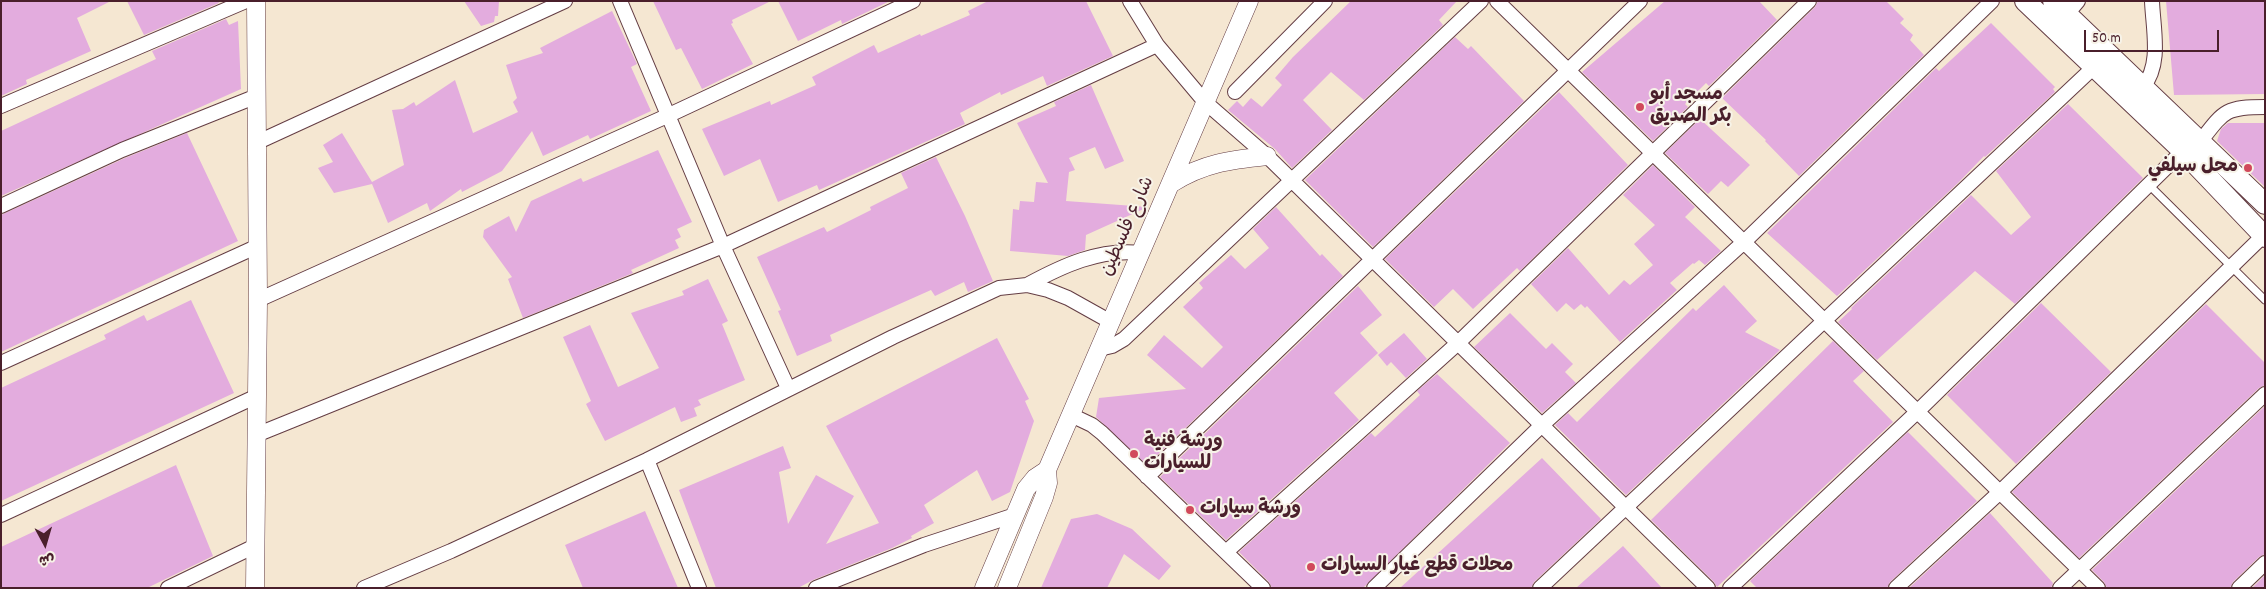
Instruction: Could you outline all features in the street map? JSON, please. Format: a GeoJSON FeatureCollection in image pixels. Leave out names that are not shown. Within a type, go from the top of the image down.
{"type":"FeatureCollection","features":[{"type":"Feature","properties":{"kind":"main road"},"geometry":{"type":"LineString","coordinates":[[2025,1],[2183,152],[2264,236]]}},
{"type":"Feature","properties":{"kind":"main road"},"geometry":{"type":"LineString","coordinates":[[2066,6],[2143,86],[2265,204]]}},
{"type":"Feature","properties":{"kind":"street"},"geometry":{"type":"LineString","coordinates":[[1,106],[246,1]]}},
{"type":"Feature","properties":{"kind":"street"},"geometry":{"type":"LineString","coordinates":[[255,588],[258,300],[256,1]]}},
{"type":"Feature","properties":{"kind":"street"},"geometry":{"type":"LineString","coordinates":[[258,142],[565,1]]}},
{"type":"Feature","properties":{"kind":"street"},"geometry":{"type":"LineString","coordinates":[[620,1],[723,246],[788,388]]}},
{"type":"Feature","properties":{"kind":"street"},"geometry":{"type":"LineString","coordinates":[[258,300],[667,116],[913,1]]}},
{"type":"Feature","properties":{"kind":"street"},"geometry":{"type":"LineString","coordinates":[[1130,1],[1157,45],[1205,102],[1267,156],[1708,588]]}},
{"type":"Feature","properties":{"kind":"street","name":"شارع فلسطين"},"geometry":{"type":"LineString","coordinates":[[1007,588],[1044,497],[1048,484],[1047,470],[1249,1]]}},
{"type":"Feature","properties":{"kind":"street"},"geometry":{"type":"LineString","coordinates":[[1236,92],[1325,1]]}},
{"type":"Feature","properties":{"kind":"street"},"geometry":{"type":"LineString","coordinates":[[1099,349],[1112,346],[1124,339],[1481,1]]}},
{"type":"Feature","properties":{"kind":"street"},"geometry":{"type":"LineString","coordinates":[[1497,1],[2098,588]]}},
{"type":"Feature","properties":{"kind":"street"},"geometry":{"type":"LineString","coordinates":[[1147,477],[1640,1]]}},
{"type":"Feature","properties":{"kind":"street"},"geometry":{"type":"LineString","coordinates":[[1226,552],[1458,343],[1809,1]]}},
{"type":"Feature","properties":{"kind":"street"},"geometry":{"type":"LineString","coordinates":[[1374,588],[1542,426],[1744,242],[1992,1]]}},
{"type":"Feature","properties":{"kind":"street"},"geometry":{"type":"LineString","coordinates":[[2143,86],[2150,78],[2154,63],[2152,1]]}},
{"type":"Feature","properties":{"kind":"street"},"geometry":{"type":"LineString","coordinates":[[256,436],[723,246],[1157,45]]}},
{"type":"Feature","properties":{"kind":"street"},"geometry":{"type":"LineString","coordinates":[[1540,588],[1625,506],[1825,321],[2094,67]]}},
{"type":"Feature","properties":{"kind":"street"},"geometry":{"type":"LineString","coordinates":[[1,206],[122,150],[258,96]]}},
{"type":"Feature","properties":{"kind":"street"},"geometry":{"type":"LineString","coordinates":[[2200,142],[2224,113],[2241,107],[2265,107]]}},
{"type":"Feature","properties":{"kind":"street"},"geometry":{"type":"LineString","coordinates":[[1730,588],[1918,412],[2148,184],[2183,152]]}},
{"type":"Feature","properties":{"kind":"street"},"geometry":{"type":"LineString","coordinates":[[1172,183],[1188,173],[1213,164],[1267,156]]}},
{"type":"Feature","properties":{"kind":"street"},"geometry":{"type":"LineString","coordinates":[[1896,588],[2000,492],[2264,236]]}},
{"type":"Feature","properties":{"kind":"street"},"geometry":{"type":"LineString","coordinates":[[1,363],[258,246]]}},
{"type":"Feature","properties":{"kind":"street"},"geometry":{"type":"LineString","coordinates":[[364,588],[451,551],[647,460],[788,388],[973,298],[999,288],[1027,285],[1073,263],[1097,256],[1124,251],[1141,253]]}},
{"type":"Feature","properties":{"kind":"street"},"geometry":{"type":"LineString","coordinates":[[1027,285],[1068,298],[1111,322]]}},
{"type":"Feature","properties":{"kind":"street"},"geometry":{"type":"LineString","coordinates":[[2060,588],[2265,394]]}},
{"type":"Feature","properties":{"kind":"street"},"geometry":{"type":"LineString","coordinates":[[1,515],[256,396]]}},
{"type":"Feature","properties":{"kind":"street"},"geometry":{"type":"LineString","coordinates":[[1071,415],[1092,425],[1102,433],[1263,588]]}},
{"type":"Feature","properties":{"kind":"street"},"geometry":{"type":"LineString","coordinates":[[647,460],[699,588]]}},
{"type":"Feature","properties":{"kind":"street","name":"شارع فلسطين"},"geometry":{"type":"LineString","coordinates":[[984,588],[1030,483],[1047,470]]}},
{"type":"Feature","properties":{"kind":"street"},"geometry":{"type":"LineString","coordinates":[[816,588],[924,545],[1015,515]]}},
{"type":"Feature","properties":{"kind":"street"},"geometry":{"type":"LineString","coordinates":[[168,588],[255,546]]}},
{"type":"Feature","properties":{"kind":"street"},"geometry":{"type":"LineString","coordinates":[[2239,588],[2265,563]]}},
{"type":"Feature","properties":{"kind":"lane"},"geometry":{"type":"LineString","coordinates":[[2148,184],[2265,300]]}},
{"type":"Feature","properties":{"kind":"building"},"geometry":{"type":"Polygon","coordinates":[[[1,1],[111,1],[77,18],[91,51],[26,80],[27,84],[1,96],[1,1]]]}},
{"type":"Feature","properties":{"kind":"building"},"geometry":{"type":"Polygon","coordinates":[[[127,1],[218,1],[219,3],[144,35],[127,1]]]}},
{"type":"Feature","properties":{"kind":"building"},"geometry":{"type":"Polygon","coordinates":[[[464,1],[499,1],[498,16],[495,16],[494,22],[481,26],[464,1]]]}},
{"type":"Feature","properties":{"kind":"building"},"geometry":{"type":"Polygon","coordinates":[[[653,1],[771,1],[732,20],[733,23],[731,24],[753,64],[702,89],[681,48],[676,50],[653,1]]]}},
{"type":"Feature","properties":{"kind":"building"},"geometry":{"type":"Polygon","coordinates":[[[778,1],[890,1],[842,24],[841,20],[798,41],[778,1]]]}},
{"type":"Feature","properties":{"kind":"building"},"geometry":{"type":"Polygon","coordinates":[[[988,1],[1086,1],[1113,56],[1047,86],[1043,76],[1001,95],[1000,92],[960,113],[965,124],[819,190],[817,185],[778,202],[760,159],[724,176],[702,129],[770,101],[771,105],[816,85],[812,77],[874,45],[878,53],[920,34],[921,36],[970,15],[968,11],[988,1]]]}},
{"type":"Feature","properties":{"kind":"building"},"geometry":{"type":"Polygon","coordinates":[[[1351,1],[1457,1],[1439,20],[1443,25],[1364,100],[1331,72],[1303,100],[1332,130],[1292,168],[1275,149],[1228,110],[1237,101],[1243,107],[1251,98],[1262,107],[1282,85],[1275,78],[1293,57],[1351,1]]]}},
{"type":"Feature","properties":{"kind":"building"},"geometry":{"type":"Polygon","coordinates":[[[1665,1],[1759,1],[1777,20],[1709,86],[1706,83],[1685,104],[1688,107],[1653,141],[1582,72],[1665,1]]]}},
{"type":"Feature","properties":{"kind":"building"},"geometry":{"type":"Polygon","coordinates":[[[1818,1],[1886,1],[1904,19],[1900,23],[1913,35],[1910,40],[1924,55],[1799,176],[1766,140],[1722,98],[1815,7],[1818,1]]]}},
{"type":"Feature","properties":{"kind":"building"},"geometry":{"type":"Polygon","coordinates":[[[2166,1],[2265,1],[2265,94],[2174,95],[2166,1]]]}},
{"type":"Feature","properties":{"kind":"building"},"geometry":{"type":"Polygon","coordinates":[[[612,11],[637,64],[631,67],[651,111],[590,139],[588,135],[543,156],[532,131],[502,171],[462,192],[461,189],[430,211],[427,203],[388,223],[372,184],[334,193],[318,168],[333,162],[323,145],[342,133],[372,182],[404,165],[392,110],[403,109],[414,102],[416,106],[455,80],[473,133],[518,112],[513,102],[517,98],[506,65],[543,53],[540,48],[612,11]]]}},
{"type":"Feature","properties":{"kind":"building"},"geometry":{"type":"Polygon","coordinates":[[[226,19],[229,25],[238,21],[241,89],[1,196],[1,131],[156,59],[152,51],[226,19]]]}},
{"type":"Feature","properties":{"kind":"building"},"geometry":{"type":"Polygon","coordinates":[[[1991,23],[2055,87],[2053,89],[2055,92],[1984,156],[1958,183],[1837,296],[1767,233],[1936,68],[1939,71],[1991,23]]]}},
{"type":"Feature","properties":{"kind":"building"},"geometry":{"type":"Polygon","coordinates":[[[1455,37],[1468,49],[1471,46],[1524,101],[1373,247],[1305,180],[1455,37]]]}},
{"type":"Feature","properties":{"kind":"building"},"geometry":{"type":"Polygon","coordinates":[[[1091,85],[1124,161],[1105,169],[1095,147],[1069,158],[1075,170],[1069,172],[1066,201],[1148,207],[1086,235],[1085,250],[1068,256],[1010,251],[1013,209],[1019,210],[1020,201],[1034,202],[1036,182],[1048,183],[1017,123],[1056,106],[1054,102],[1091,85]]]}},
{"type":"Feature","properties":{"kind":"building"},"geometry":{"type":"Polygon","coordinates":[[[1559,92],[1628,165],[1520,271],[1517,268],[1473,309],[1453,289],[1434,307],[1385,259],[1559,92]]]}},
{"type":"Feature","properties":{"kind":"building"},"geometry":{"type":"Polygon","coordinates":[[[2068,104],[2143,178],[2015,304],[1975,271],[1877,360],[1838,322],[1971,195],[2011,235],[2031,217],[1996,171],[2068,104]]]}},
{"type":"Feature","properties":{"kind":"building"},"geometry":{"type":"Polygon","coordinates":[[[1700,119],[1750,165],[1728,187],[1721,181],[1708,194],[1665,153],[1700,119]]]}},
{"type":"Feature","properties":{"kind":"building"},"geometry":{"type":"Polygon","coordinates":[[[2228,123],[2265,123],[2265,187],[2217,141],[2221,129],[2228,123]]]}},
{"type":"Feature","properties":{"kind":"building"},"geometry":{"type":"Polygon","coordinates":[[[187,133],[238,241],[1,352],[1,215],[125,158],[187,133]]]}},
{"type":"Feature","properties":{"kind":"building"},"geometry":{"type":"Polygon","coordinates":[[[658,150],[692,222],[677,229],[681,237],[675,240],[679,248],[631,270],[633,273],[523,318],[508,279],[512,277],[483,237],[484,230],[509,216],[516,232],[531,201],[581,178],[583,182],[658,150]]]}},
{"type":"Feature","properties":{"kind":"building"},"geometry":{"type":"Polygon","coordinates":[[[936,157],[965,216],[993,281],[968,292],[964,282],[935,296],[931,290],[830,335],[832,341],[797,356],[778,311],[781,310],[757,257],[824,227],[827,232],[871,210],[870,207],[908,188],[901,173],[936,157]]]}},
{"type":"Feature","properties":{"kind":"building"},"geometry":{"type":"Polygon","coordinates":[[[1653,165],[1695,207],[1685,217],[1721,251],[1705,265],[1699,260],[1693,263],[1670,283],[1677,290],[1620,342],[1587,306],[1585,308],[1581,304],[1574,310],[1566,303],[1557,312],[1531,284],[1568,248],[1609,295],[1624,280],[1630,285],[1653,265],[1634,244],[1655,225],[1623,195],[1653,165]]]}},
{"type":"Feature","properties":{"kind":"building"},"geometry":{"type":"Polygon","coordinates":[[[1276,207],[1320,256],[1322,254],[1343,276],[1147,465],[1096,417],[1099,398],[1186,389],[1147,355],[1164,335],[1202,368],[1223,347],[1183,307],[1203,288],[1199,283],[1231,255],[1245,269],[1269,248],[1253,229],[1276,207]]]}},
{"type":"Feature","properties":{"kind":"building"},"geometry":{"type":"Polygon","coordinates":[[[708,279],[728,321],[722,324],[745,380],[698,400],[701,405],[694,408],[697,416],[681,422],[675,407],[605,441],[586,404],[591,401],[563,337],[590,325],[618,387],[659,368],[631,313],[684,295],[682,291],[708,279]]]}},
{"type":"Feature","properties":{"kind":"building"},"geometry":{"type":"Polygon","coordinates":[[[1724,285],[1757,321],[1745,332],[1780,350],[1626,495],[1555,425],[1568,413],[1577,422],[1693,308],[1696,311],[1724,285]]]}},
{"type":"Feature","properties":{"kind":"building"},"geometry":{"type":"Polygon","coordinates":[[[1358,286],[1382,315],[1360,333],[1378,353],[1334,393],[1359,420],[1226,540],[1160,477],[1358,286]]]}},
{"type":"Feature","properties":{"kind":"building"},"geometry":{"type":"Polygon","coordinates":[[[191,300],[234,393],[1,501],[1,388],[106,339],[104,335],[144,315],[147,321],[191,300]]]}},
{"type":"Feature","properties":{"kind":"building"},"geometry":{"type":"Polygon","coordinates":[[[2041,303],[2111,372],[2016,464],[1947,395],[2041,303]]]}},
{"type":"Feature","properties":{"kind":"building"},"geometry":{"type":"Polygon","coordinates":[[[2206,304],[2265,363],[2265,385],[2259,388],[2079,558],[2012,492],[2206,304]]]}},
{"type":"Feature","properties":{"kind":"building"},"geometry":{"type":"Polygon","coordinates":[[[1510,313],[1546,349],[1552,343],[1573,364],[1565,372],[1576,383],[1542,413],[1474,347],[1510,313]]]}},
{"type":"Feature","properties":{"kind":"building"},"geometry":{"type":"Polygon","coordinates":[[[1404,333],[1427,359],[1406,378],[1391,362],[1387,366],[1378,355],[1404,333]]]}},
{"type":"Feature","properties":{"kind":"building"},"geometry":{"type":"Polygon","coordinates":[[[997,338],[1029,399],[1025,401],[1034,421],[1010,492],[992,501],[977,470],[924,505],[934,523],[911,536],[912,538],[892,548],[798,588],[716,588],[679,490],[783,446],[791,468],[779,472],[788,524],[816,475],[854,496],[826,544],[879,523],[826,426],[997,338]]]}},
{"type":"Feature","properties":{"kind":"building"},"geometry":{"type":"Polygon","coordinates":[[[1833,341],[1864,371],[1853,381],[1893,422],[1717,587],[1651,520],[1833,341]]]}},
{"type":"Feature","properties":{"kind":"building"},"geometry":{"type":"Polygon","coordinates":[[[1437,374],[1510,443],[1363,588],[1272,588],[1269,582],[1239,552],[1371,433],[1375,437],[1420,395],[1417,391],[1437,374]]]}},
{"type":"Feature","properties":{"kind":"building"},"geometry":{"type":"Polygon","coordinates":[[[2265,406],[2265,554],[2259,557],[2233,582],[2230,588],[2107,588],[2104,582],[2092,570],[2265,406]]]}},
{"type":"Feature","properties":{"kind":"building"},"geometry":{"type":"Polygon","coordinates":[[[1908,432],[1977,501],[1890,582],[1887,588],[1757,588],[1750,581],[1908,432]]]}},
{"type":"Feature","properties":{"kind":"building"},"geometry":{"type":"Polygon","coordinates":[[[1542,458],[1601,519],[1534,582],[1531,588],[1400,588],[1542,458]]]}},
{"type":"Feature","properties":{"kind":"building"},"geometry":{"type":"Polygon","coordinates":[[[176,465],[213,556],[147,588],[1,588],[1,547],[176,465]]]}},
{"type":"Feature","properties":{"kind":"building"},"geometry":{"type":"Polygon","coordinates":[[[645,511],[678,588],[583,588],[565,545],[645,511]]]}},
{"type":"Feature","properties":{"kind":"building"},"geometry":{"type":"Polygon","coordinates":[[[1990,513],[2053,583],[2051,588],[1909,588],[1990,513]]]}},
{"type":"Feature","properties":{"kind":"building"},"geometry":{"type":"Polygon","coordinates":[[[1097,514],[1132,529],[1171,566],[1159,580],[1124,554],[1107,588],[1041,588],[1071,519],[1097,514]]]}},
{"type":"Feature","properties":{"kind":"building"},"geometry":{"type":"Polygon","coordinates":[[[1623,546],[1662,588],[1576,588],[1623,546]]]}},
{"type":"Feature","properties":{"kind":"building"},"geometry":{"type":"Polygon","coordinates":[[[2265,575],[2265,588],[2252,588],[2265,575]]]}},
{"type":"Feature","properties":{"kind":"place","name":"مسجد أبو بكر الصديق"},"geometry":{"type":"Point","coordinates":[1640,107]}},
{"type":"Feature","properties":{"kind":"place","name":"محل سيلفي"},"geometry":{"type":"Point","coordinates":[2248,168]}},
{"type":"Feature","properties":{"kind":"place","name":"ورشة فنية للسيارات"},"geometry":{"type":"Point","coordinates":[1134,454]}},
{"type":"Feature","properties":{"kind":"place","name":"ورشة سيارات"},"geometry":{"type":"Point","coordinates":[1190,510]}},
{"type":"Feature","properties":{"kind":"place","name":"محلات قطع غيار السيارات"},"geometry":{"type":"Point","coordinates":[1311,567]}}]}
